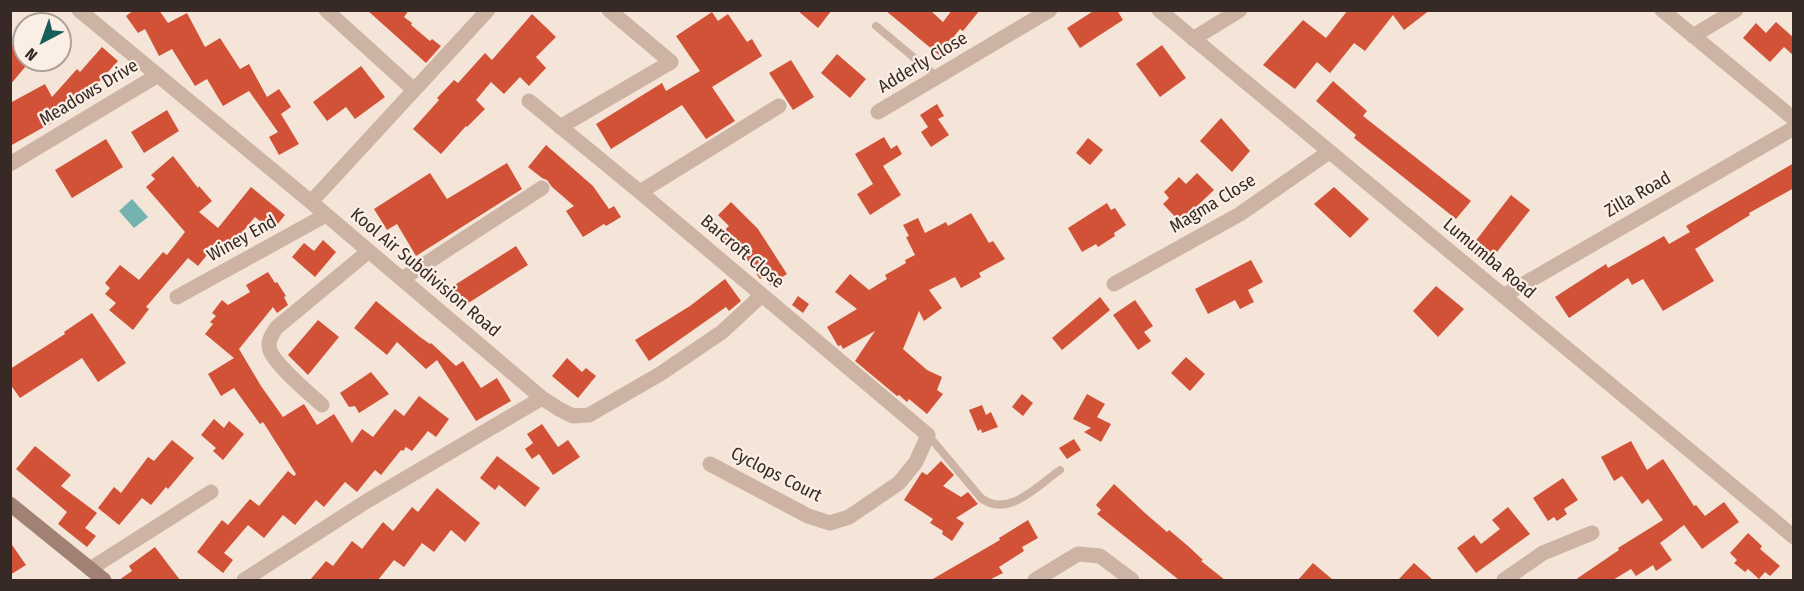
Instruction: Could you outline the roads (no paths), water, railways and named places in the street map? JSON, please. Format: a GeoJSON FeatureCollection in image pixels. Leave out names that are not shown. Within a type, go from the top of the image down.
{"type":"FeatureCollection","features":[{"type":"Feature","properties":{"kind":"main road"},"geometry":{"type":"LineString","coordinates":[[10,504],[103,580]]}},
{"type":"Feature","properties":{"kind":"street","name":"Kool Air Subdivision Road"},"geometry":{"type":"LineString","coordinates":[[79,10],[312,202],[542,398],[559,410],[573,416],[589,416],[660,374],[722,332],[762,294]]}},
{"type":"Feature","properties":{"kind":"street"},"geometry":{"type":"LineString","coordinates":[[326,10],[414,90]]}},
{"type":"Feature","properties":{"kind":"street"},"geometry":{"type":"LineString","coordinates":[[312,202],[488,10]]}},
{"type":"Feature","properties":{"kind":"street"},"geometry":{"type":"LineString","coordinates":[[560,127],[671,62],[609,10]]}},
{"type":"Feature","properties":{"kind":"street","name":"Adderly Close"},"geometry":{"type":"LineString","coordinates":[[878,112],[1050,10]]}},
{"type":"Feature","properties":{"kind":"street","name":"Lumumba Road"},"geometry":{"type":"LineString","coordinates":[[1159,10],[1794,537]]}},
{"type":"Feature","properties":{"kind":"street"},"geometry":{"type":"LineString","coordinates":[[1193,39],[1240,10]]}},
{"type":"Feature","properties":{"kind":"street"},"geometry":{"type":"LineString","coordinates":[[1662,10],[1794,119]]}},
{"type":"Feature","properties":{"kind":"street"},"geometry":{"type":"LineString","coordinates":[[1693,36],[1736,10]]}},
{"type":"Feature","properties":{"kind":"street","name":"Meadows Drive"},"geometry":{"type":"LineString","coordinates":[[10,164],[158,75]]}},
{"type":"Feature","properties":{"kind":"street","name":"Barcroft Close"},"geometry":{"type":"LineString","coordinates":[[529,101],[928,435]]}},
{"type":"Feature","properties":{"kind":"street"},"geometry":{"type":"LineString","coordinates":[[640,192],[779,106]]}},
{"type":"Feature","properties":{"kind":"street","name":"Zilla Road"},"geometry":{"type":"LineString","coordinates":[[1503,296],[1794,128]]}},
{"type":"Feature","properties":{"kind":"street","name":"Magma Close"},"geometry":{"type":"LineString","coordinates":[[1114,284],[1239,214],[1329,152]]}},
{"type":"Feature","properties":{"kind":"street"},"geometry":{"type":"LineString","coordinates":[[402,279],[542,188]]}},
{"type":"Feature","properties":{"kind":"street","name":"Winey End"},"geometry":{"type":"LineString","coordinates":[[177,297],[326,215]]}},
{"type":"Feature","properties":{"kind":"street"},"geometry":{"type":"LineString","coordinates":[[322,405],[291,377],[270,351],[269,340],[276,328],[369,251]]}},
{"type":"Feature","properties":{"kind":"street"},"geometry":{"type":"LineString","coordinates":[[244,580],[367,501],[542,398]]}},
{"type":"Feature","properties":{"kind":"street","name":"Cyclops Court"},"geometry":{"type":"LineString","coordinates":[[711,464],[808,516],[830,523],[849,517],[898,483],[916,462],[928,435]]}},
{"type":"Feature","properties":{"kind":"street"},"geometry":{"type":"LineString","coordinates":[[90,569],[211,492]]}},
{"type":"Feature","properties":{"kind":"street"},"geometry":{"type":"LineString","coordinates":[[1504,580],[1543,553],[1592,533]]}},
{"type":"Feature","properties":{"kind":"street"},"geometry":{"type":"LineString","coordinates":[[1035,580],[1078,554],[1100,556],[1132,580]]}},
{"type":"Feature","properties":{"kind":"lane"},"geometry":{"type":"LineString","coordinates":[[876,26],[937,77]]}},
{"type":"Feature","properties":{"kind":"lane"},"geometry":{"type":"LineString","coordinates":[[928,435],[981,498],[990,504],[1002,505],[1018,501],[1060,470]]}},
{"type":"Feature","properties":{"kind":"water"},"geometry":{"type":"Polygon","coordinates":[[[132,199],[148,217],[134,228],[119,211],[132,199]]]}}]}
